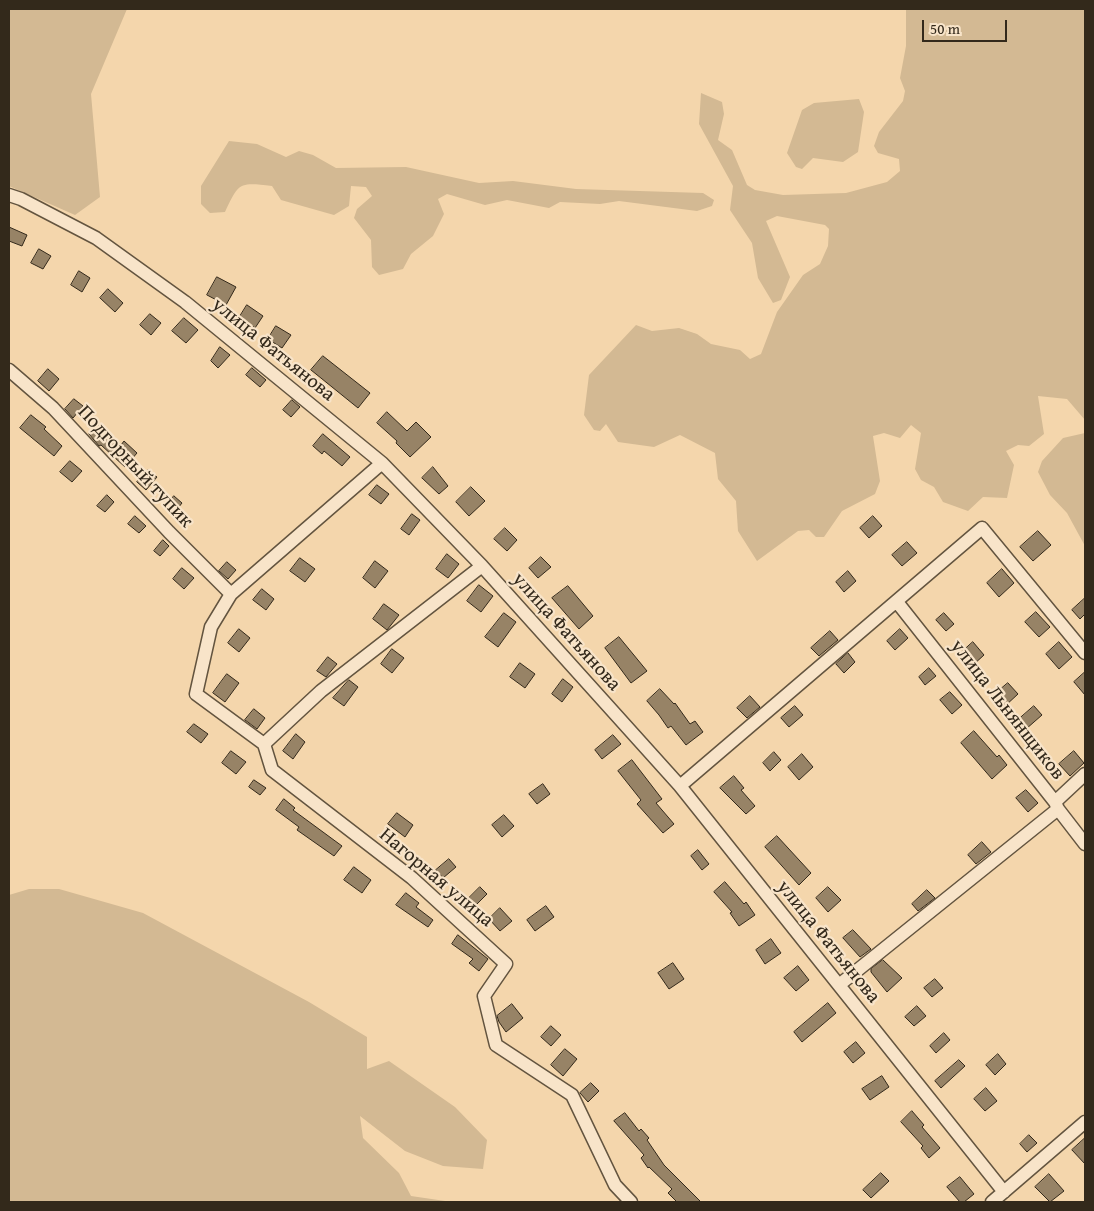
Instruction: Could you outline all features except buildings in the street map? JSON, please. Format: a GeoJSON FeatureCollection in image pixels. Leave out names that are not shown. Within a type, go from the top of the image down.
{"type":"FeatureCollection","features":[{"type":"Feature","properties":{"kind":"street","name":"улица Фатьянова"},"geometry":{"type":"LineString","coordinates":[[9,195],[21,199],[96,238],[177,296],[382,464],[482,566],[680,786],[1004,1192]]}},
{"type":"Feature","properties":{"kind":"street","name":"Подгорный тупик"},"geometry":{"type":"LineString","coordinates":[[9,370],[53,408],[169,532],[231,594]]}},
{"type":"Feature","properties":{"kind":"street"},"geometry":{"type":"LineString","coordinates":[[382,464],[231,594],[211,627],[196,694],[264,744],[320,691],[482,566]]}},
{"type":"Feature","properties":{"kind":"street"},"geometry":{"type":"LineString","coordinates":[[680,786],[982,528],[1085,653]]}},
{"type":"Feature","properties":{"kind":"street","name":"улица Льнянщиков"},"geometry":{"type":"LineString","coordinates":[[897,602],[1085,844]]}},
{"type":"Feature","properties":{"kind":"street","name":"Нагорная улица"},"geometry":{"type":"LineString","coordinates":[[264,744],[272,770],[412,878],[506,964],[484,996],[496,1045],[572,1095],[615,1185],[631,1202]]}},
{"type":"Feature","properties":{"kind":"street"},"geometry":{"type":"LineString","coordinates":[[840,985],[919,923],[1057,806],[1085,774]]}},
{"type":"Feature","properties":{"kind":"street"},"geometry":{"type":"LineString","coordinates":[[992,1202],[1085,1122]]}},
{"type":"Feature","properties":{"kind":"shaded area"},"geometry":{"type":"Polygon","coordinates":[[[9,9],[127,9],[91,94],[100,197],[75,215],[9,186],[9,9]]]}},
{"type":"Feature","properties":{"kind":"shaded area"},"geometry":{"type":"Polygon","coordinates":[[[906,9],[1085,9],[1085,420],[1067,399],[1038,396],[1044,434],[1029,446],[1018,445],[1006,451],[1014,465],[1007,498],[983,497],[968,511],[943,502],[934,487],[921,480],[915,469],[921,433],[911,425],[900,438],[884,433],[873,436],[880,481],[875,494],[842,511],[824,537],[816,537],[809,530],[798,531],[757,561],[738,531],[736,501],[718,479],[715,453],[680,435],[654,447],[618,442],[606,424],[600,431],[594,430],[584,415],[589,375],[636,325],[652,331],[679,328],[697,334],[711,344],[740,350],[750,359],[761,354],[777,312],[803,275],[820,264],[828,246],[829,229],[825,225],[777,216],[766,221],[790,277],[781,300],[773,303],[758,278],[752,243],[730,210],[733,186],[699,124],[701,93],[722,102],[724,114],[718,140],[732,150],[747,185],[755,190],[783,195],[846,193],[887,182],[900,171],[899,159],[878,153],[874,146],[879,132],[903,101],[905,91],[900,78],[906,46],[906,9]]]}},
{"type":"Feature","properties":{"kind":"shaded area"},"geometry":{"type":"Polygon","coordinates":[[[859,99],[864,112],[858,152],[843,162],[813,158],[802,169],[796,167],[787,153],[802,110],[814,103],[859,99]]]}},
{"type":"Feature","properties":{"kind":"shaded area"},"geometry":{"type":"Polygon","coordinates":[[[229,141],[257,144],[286,157],[299,151],[313,155],[336,168],[406,167],[479,183],[513,181],[576,189],[703,193],[714,200],[712,206],[697,211],[619,201],[600,204],[560,202],[549,208],[507,200],[485,205],[447,194],[438,199],[444,214],[433,236],[411,254],[403,269],[379,275],[372,267],[371,240],[354,218],[357,209],[372,196],[366,187],[351,186],[349,206],[334,215],[281,200],[272,186],[252,184],[237,190],[225,212],[210,213],[201,204],[201,186],[229,141]]]}},
{"type":"Feature","properties":{"kind":"shaded area"},"geometry":{"type":"Polygon","coordinates":[[[1085,433],[1085,546],[1067,513],[1050,495],[1038,472],[1042,461],[1063,438],[1085,433]]]}},
{"type":"Feature","properties":{"kind":"shaded area"},"geometry":{"type":"Polygon","coordinates":[[[29,889],[59,889],[143,913],[309,1002],[367,1037],[367,1069],[389,1061],[455,1107],[487,1140],[483,1169],[443,1166],[405,1151],[360,1116],[363,1138],[399,1173],[411,1196],[452,1202],[9,1202],[9,895],[29,889]]]}}]}
